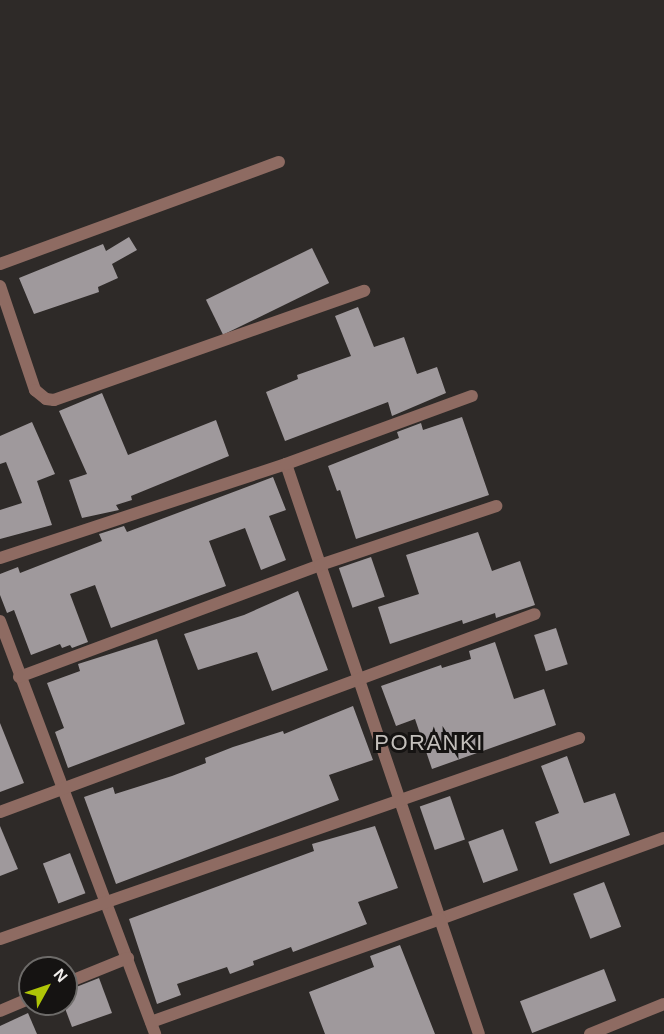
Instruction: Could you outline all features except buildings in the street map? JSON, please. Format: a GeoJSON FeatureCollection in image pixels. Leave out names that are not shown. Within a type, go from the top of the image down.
{"type":"FeatureCollection","features":[{"type":"Feature","properties":{"kind":"street"},"geometry":{"type":"LineString","coordinates":[[0,264],[279,162]]}},
{"type":"Feature","properties":{"kind":"street"},"geometry":{"type":"LineString","coordinates":[[0,286],[35,390],[54,400],[364,291]]}},
{"type":"Feature","properties":{"kind":"street"},"geometry":{"type":"LineString","coordinates":[[0,558],[286,464],[472,396]]}},
{"type":"Feature","properties":{"kind":"street"},"geometry":{"type":"LineString","coordinates":[[286,464],[360,682],[397,800],[479,1034]]}},
{"type":"Feature","properties":{"kind":"street"},"geometry":{"type":"LineString","coordinates":[[19,677],[320,565],[496,506]]}},
{"type":"Feature","properties":{"kind":"street"},"geometry":{"type":"LineString","coordinates":[[0,812],[360,682],[535,614]]}},
{"type":"Feature","properties":{"kind":"street"},"geometry":{"type":"LineString","coordinates":[[0,621],[19,677],[65,788],[153,1028],[664,837]]}},
{"type":"Feature","properties":{"kind":"street"},"geometry":{"type":"LineString","coordinates":[[0,939],[579,738]]}},
{"type":"Feature","properties":{"kind":"street"},"geometry":{"type":"LineString","coordinates":[[78,978],[128,958]]}},
{"type":"Feature","properties":{"kind":"street"},"geometry":{"type":"LineString","coordinates":[[0,1011],[18,1003]]}},
{"type":"Feature","properties":{"kind":"street"},"geometry":{"type":"LineString","coordinates":[[590,1034],[664,1004]]}},
{"type":"Feature","properties":{"kind":"district","name":"PORANKI"},"geometry":{"type":"Point","coordinates":[429,743]}}]}
